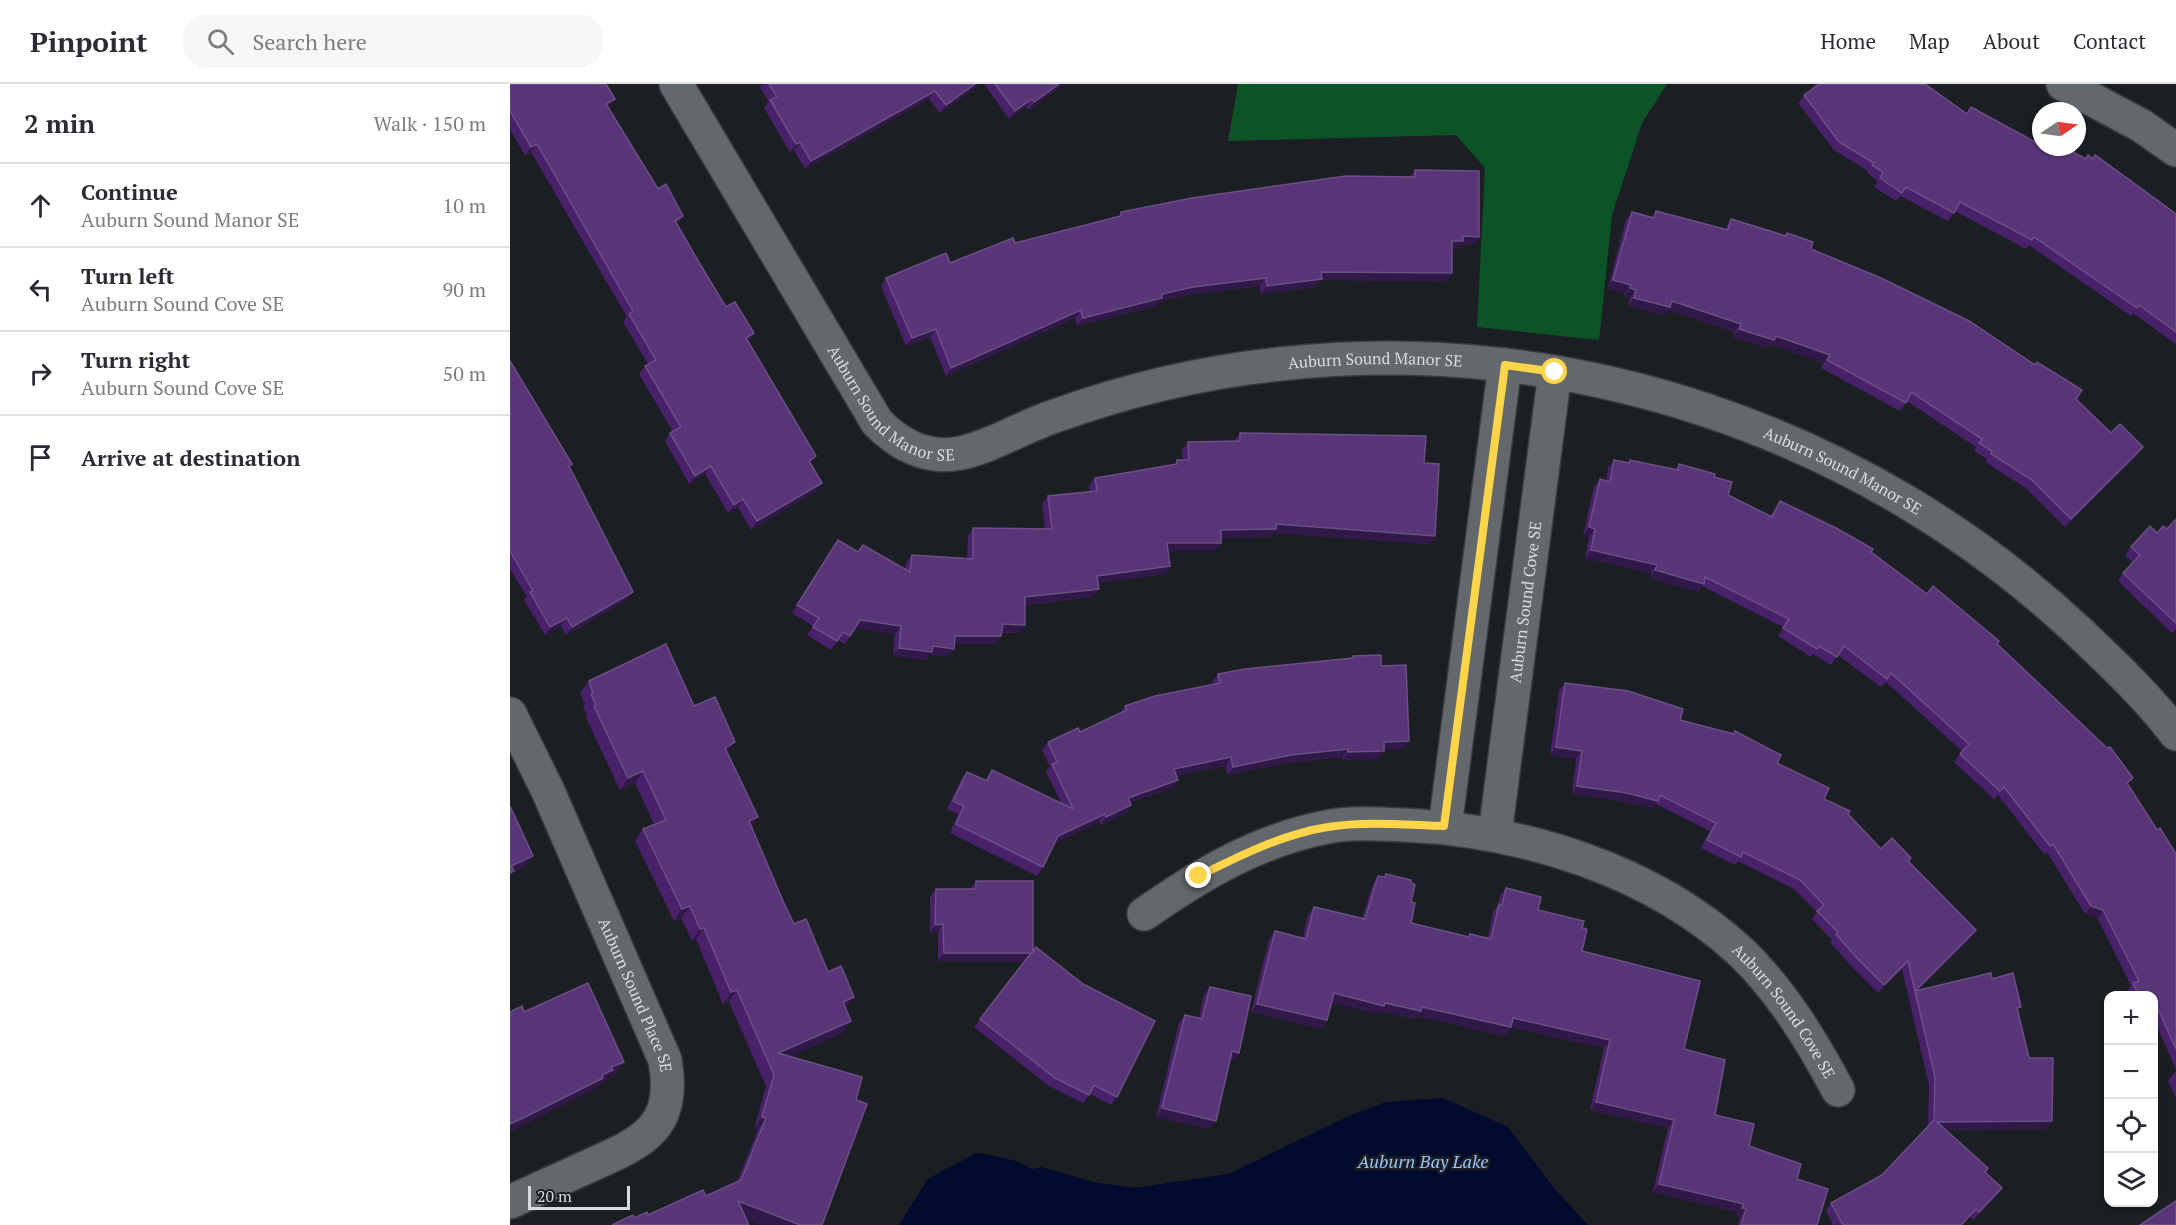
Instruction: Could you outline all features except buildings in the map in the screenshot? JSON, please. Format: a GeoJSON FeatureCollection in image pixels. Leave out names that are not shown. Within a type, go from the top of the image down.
{"type":"FeatureCollection","features":[{"type":"Feature","properties":{"kind":"street","name":"Auburn Sound Manor SE"},"geometry":{"type":"LineString","coordinates":[[676,84],[877,422],[906,447],[944,455],[962,453],[1052,417],[1122,393],[1279,364],[1382,358],[1450,360],[1555,372],[1647,391],[1704,408],[1779,436],[1906,499],[1988,554],[2042,597],[2125,677],[2174,729]]}},
{"type":"Feature","properties":{"kind":"street"},"geometry":{"type":"LineString","coordinates":[[2063,84],[2142,126],[2176,150]]}},
{"type":"Feature","properties":{"kind":"street"},"geometry":{"type":"LineString","coordinates":[[1444,826],[1505,365]]}},
{"type":"Feature","properties":{"kind":"street","name":"Auburn Sound Cove SE"},"geometry":{"type":"LineString","coordinates":[[1495,834],[1555,372]]}},
{"type":"Feature","properties":{"kind":"street","name":"Auburn Sound Place SE"},"geometry":{"type":"LineString","coordinates":[[510,714],[548,791],[665,1060],[669,1084],[666,1106],[657,1123],[638,1144],[510,1202]]}},
{"type":"Feature","properties":{"kind":"street","name":"Auburn Sound Cove SE"},"geometry":{"type":"LineString","coordinates":[[1144,914],[1199,876],[1245,853],[1328,827],[1373,824],[1444,826],[1495,834],[1551,848],[1612,870],[1663,897],[1705,924],[1742,953],[1782,998],[1814,1045],[1838,1090]]}},
{"type":"Feature","properties":{"kind":"green space"},"geometry":{"type":"Polygon","coordinates":[[[1238,84],[1667,84],[1642,123],[1612,215],[1599,340],[1477,327],[1485,168],[1456,135],[1228,141],[1238,84]]]}},
{"type":"Feature","properties":{"kind":"water","name":"Auburn Bay Lake"},"geometry":{"type":"Polygon","coordinates":[[[1443,1098],[1508,1127],[1553,1187],[1588,1225],[899,1225],[928,1179],[974,1154],[980,1153],[1016,1161],[1033,1169],[1041,1167],[1094,1182],[1134,1188],[1228,1174],[1349,1116],[1386,1102],[1443,1098]]]}},
{"type":"Feature","properties":{"kind":"route"},"geometry":{"type":"LineString","coordinates":[[1199,876],[1245,853],[1328,827],[1373,824],[1444,826],[1505,365],[1555,372]]}}]}
